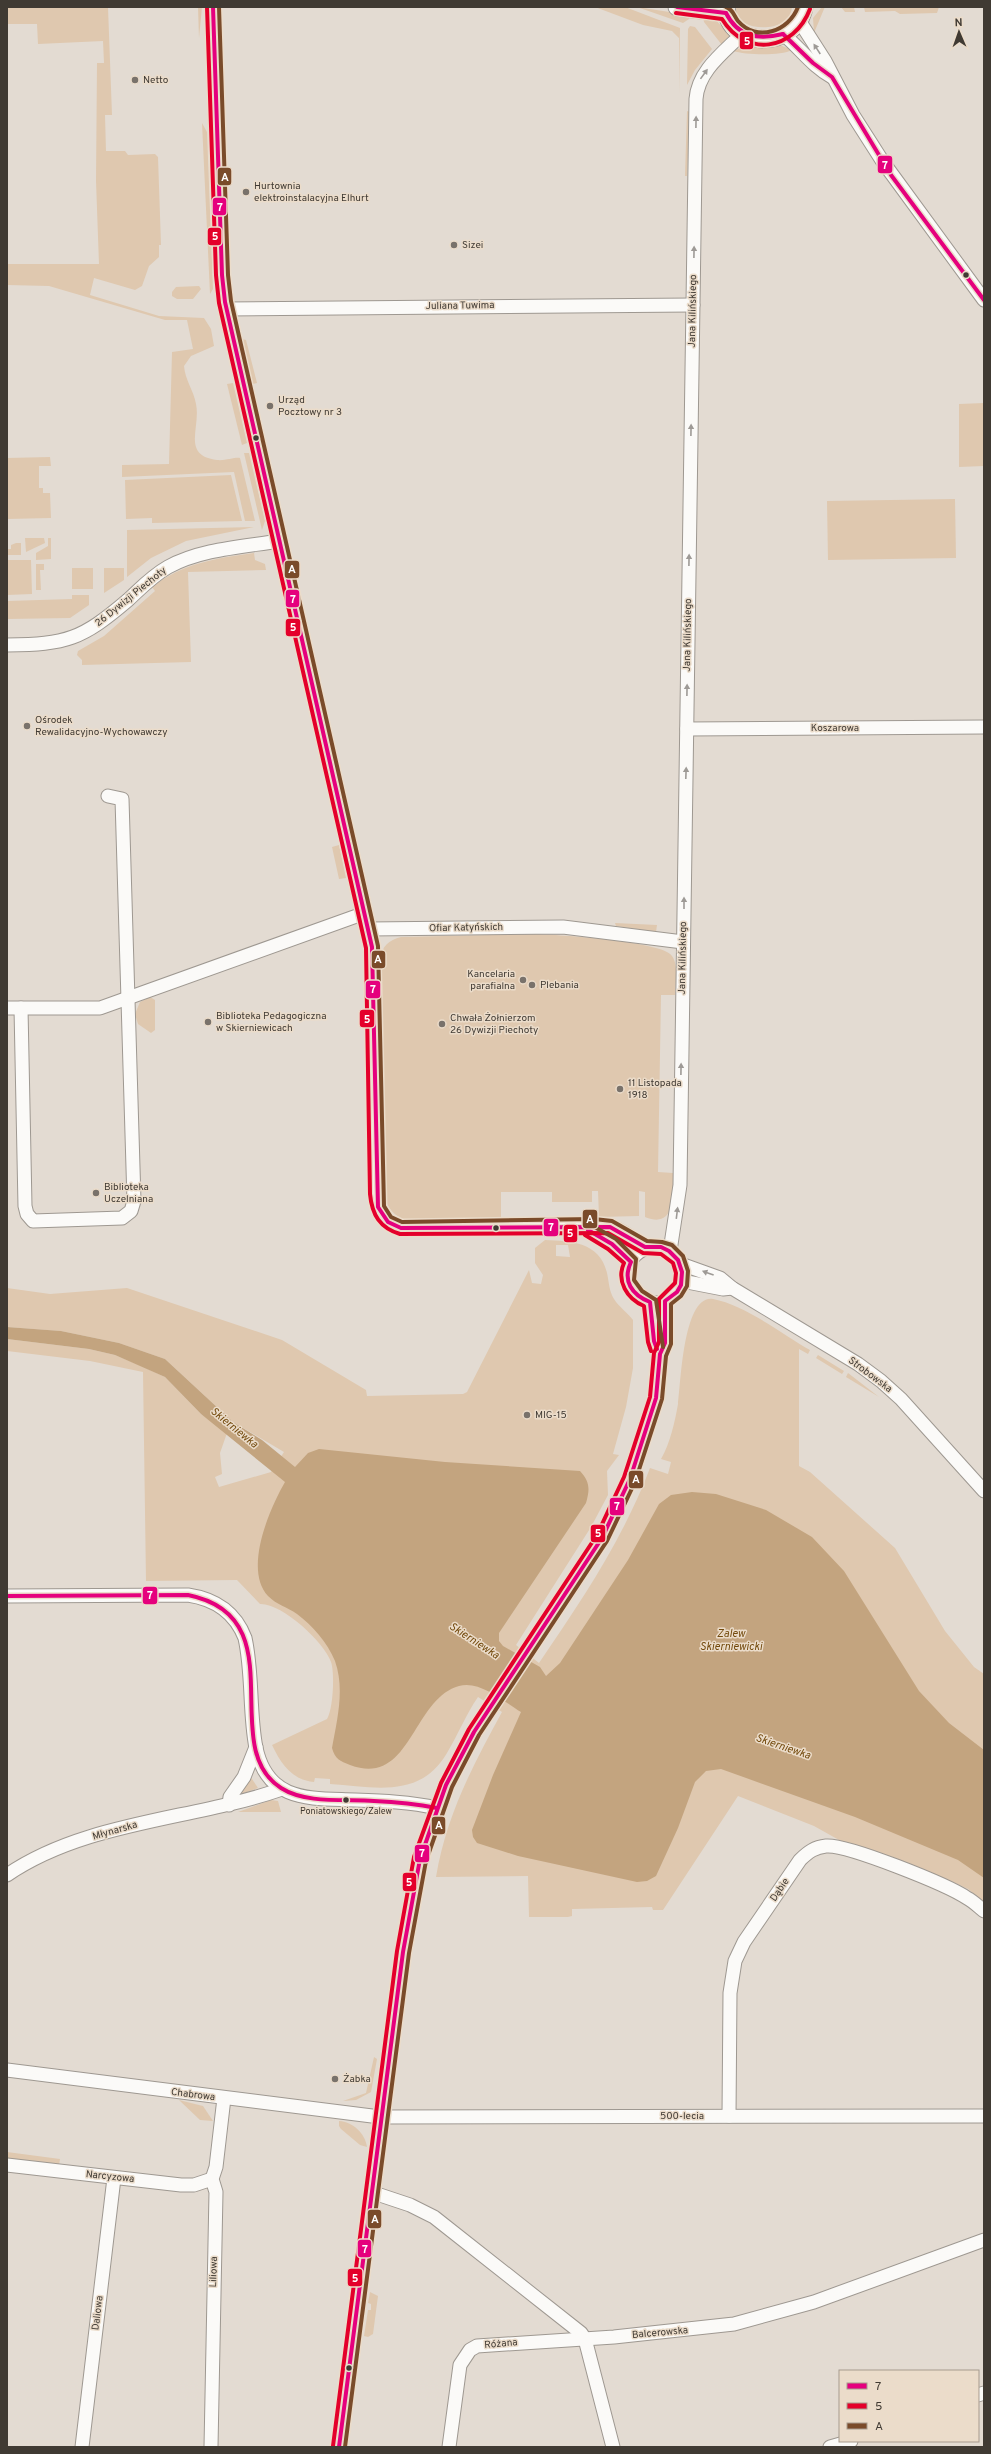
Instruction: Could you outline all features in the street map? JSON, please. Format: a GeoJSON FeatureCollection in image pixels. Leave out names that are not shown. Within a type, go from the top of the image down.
{"type":"FeatureCollection","features":[{"type":"Feature","properties":{"kind":"main road"},"geometry":{"type":"LineString","coordinates":[[677,7],[726,10],[729,21],[742,34],[759,39],[783,34],[802,14]]}},
{"type":"Feature","properties":{"kind":"street"},"geometry":{"type":"LineString","coordinates":[[213,7],[222,275],[226,309],[369,929],[374,972],[376,1202],[381,1217],[389,1225],[401,1228],[583,1227],[596,1224],[614,1227],[646,1248]]}},
{"type":"Feature","properties":{"kind":"street"},"geometry":{"type":"LineString","coordinates":[[802,14],[832,77],[887,169],[984,300]]}},
{"type":"Feature","properties":{"kind":"street","name":"Jana Kilińskiego"},"geometry":{"type":"LineString","coordinates":[[670,1251],[680,1185],[697,87],[707,70],[742,34]]}},
{"type":"Feature","properties":{"kind":"street"},"geometry":{"type":"LineString","coordinates":[[783,34],[801,50],[819,70],[832,77]]}},
{"type":"Feature","properties":{"kind":"street","name":"Juliana Tuwima"},"geometry":{"type":"LineString","coordinates":[[226,309],[693,305]]}},
{"type":"Feature","properties":{"kind":"street","name":"26 Dywizji Piechoty"},"geometry":{"type":"LineString","coordinates":[[7,645],[49,644],[80,635],[108,616],[154,576],[183,560],[210,552],[279,541]]}},
{"type":"Feature","properties":{"kind":"street","name":"Koszarowa"},"geometry":{"type":"LineString","coordinates":[[687,728],[984,727]]}},
{"type":"Feature","properties":{"kind":"street"},"geometry":{"type":"LineString","coordinates":[[21,1008],[25,1206],[27,1214],[33,1221],[117,1220],[131,1211],[134,1201],[122,799],[108,796]]}},
{"type":"Feature","properties":{"kind":"street"},"geometry":{"type":"LineString","coordinates":[[7,1008],[100,1008],[365,913]]}},
{"type":"Feature","properties":{"kind":"street","name":"Ofiar Katyńskich"},"geometry":{"type":"LineString","coordinates":[[369,929],[563,927],[683,942]]}},
{"type":"Feature","properties":{"kind":"street"},"geometry":{"type":"LineString","coordinates":[[583,1227],[612,1244],[631,1262]]}},
{"type":"Feature","properties":{"kind":"street"},"geometry":{"type":"LineString","coordinates":[[659,1247],[670,1251],[681,1264],[682,1280],[677,1292],[665,1301],[650,1302],[637,1296],[631,1290],[627,1274],[631,1262],[639,1252],[646,1248],[659,1247]]}},
{"type":"Feature","properties":{"kind":"street","name":"Strobowska"},"geometry":{"type":"LineString","coordinates":[[681,1264],[720,1278],[732,1288],[858,1364],[881,1381],[901,1399],[984,1491]]}},
{"type":"Feature","properties":{"kind":"street","name":"Strobowska"},"geometry":{"type":"LineString","coordinates":[[682,1280],[723,1289],[732,1288]]}},
{"type":"Feature","properties":{"kind":"street"},"geometry":{"type":"LineString","coordinates":[[339,2447],[380,2117],[412,1894],[420,1859],[437,1808],[452,1772],[491,1705],[590,1557],[624,1493],[639,1456],[656,1398],[660,1354],[665,1343],[665,1301]]}},
{"type":"Feature","properties":{"kind":"street"},"geometry":{"type":"LineString","coordinates":[[650,1302],[654,1341],[660,1354]]}},
{"type":"Feature","properties":{"kind":"street"},"geometry":{"type":"LineString","coordinates":[[7,1596],[188,1595],[202,1597],[217,1604],[229,1612],[241,1628],[245,1638],[256,1747],[266,1774],[282,1789],[290,1794],[308,1798],[398,1802],[437,1808]]}},
{"type":"Feature","properties":{"kind":"street"},"geometry":{"type":"LineString","coordinates":[[229,1805],[230,1797],[244,1776],[256,1747]]}},
{"type":"Feature","properties":{"kind":"street","name":"Młynarska"},"geometry":{"type":"LineString","coordinates":[[7,1875],[44,1854],[114,1830],[229,1805],[282,1789]]}},
{"type":"Feature","properties":{"kind":"street","name":"Dąbie"},"geometry":{"type":"LineString","coordinates":[[729,2116],[729,2010],[735,1961],[744,1942],[800,1860],[808,1852],[816,1847],[840,1846],[932,1880],[967,1898],[984,1911]]}},
{"type":"Feature","properties":{"kind":"street","name":"Chabrowa"},"geometry":{"type":"LineString","coordinates":[[7,2070],[380,2117]]}},
{"type":"Feature","properties":{"kind":"street","name":"Liliowa"},"geometry":{"type":"LineString","coordinates":[[211,2447],[216,2192],[212,2179],[216,2166],[224,2098]]}},
{"type":"Feature","properties":{"kind":"street","name":"500-lecia"},"geometry":{"type":"LineString","coordinates":[[380,2117],[984,2116]]}},
{"type":"Feature","properties":{"kind":"street","name":"Narcyzowa"},"geometry":{"type":"LineString","coordinates":[[7,2165],[181,2185],[194,2185],[212,2179]]}},
{"type":"Feature","properties":{"kind":"street","name":"Daliowa"},"geometry":{"type":"LineString","coordinates":[[82,2447],[114,2178]]}},
{"type":"Feature","properties":{"kind":"street"},"geometry":{"type":"LineString","coordinates":[[371,2192],[410,2205],[434,2217],[576,2327],[585,2339],[613,2447]]}},
{"type":"Feature","properties":{"kind":"street","name":"Balcerowska"},"geometry":{"type":"LineString","coordinates":[[585,2339],[710,2328],[757,2319],[849,2290],[984,2240]]}},
{"type":"Feature","properties":{"kind":"street","name":"Różana"},"geometry":{"type":"LineString","coordinates":[[449,2447],[460,2365],[470,2350],[488,2345],[585,2339]]}},
{"type":"Feature","properties":{"kind":"street"},"geometry":{"type":"LineString","coordinates":[[830,2447],[848,2442]]}},
{"type":"Feature","properties":{"kind":"shaded area"},"geometry":{"type":"Polygon","coordinates":[[[7,7],[108,7],[112,115],[105,115],[106,151],[125,151],[128,155],[155,154],[158,157],[161,245],[159,245],[159,257],[149,266],[142,286],[135,290],[94,278],[90,295],[159,316],[204,318],[211,329],[214,346],[191,356],[184,366],[196,404],[196,447],[199,453],[217,460],[240,458],[255,521],[245,521],[234,472],[122,477],[122,465],[169,464],[172,352],[193,349],[187,320],[165,320],[49,286],[7,285],[7,264],[99,264],[96,181],[97,63],[104,63],[103,41],[38,44],[37,24],[7,24],[7,7]]]}},
{"type":"Feature","properties":{"kind":"shaded area"},"geometry":{"type":"Polygon","coordinates":[[[198,7],[202,7],[199,38],[198,7]]]}},
{"type":"Feature","properties":{"kind":"shaded area"},"geometry":{"type":"Polygon","coordinates":[[[595,7],[625,7],[680,28],[679,94],[679,38],[672,31],[643,25],[595,7]]]}},
{"type":"Feature","properties":{"kind":"shaded area"},"geometry":{"type":"Polygon","coordinates":[[[637,7],[689,15],[689,19],[683,23],[637,7]]]}},
{"type":"Feature","properties":{"kind":"shaded area"},"geometry":{"type":"Polygon","coordinates":[[[736,7],[792,7],[786,20],[780,24],[758,27],[750,26],[744,23],[736,13],[736,7]]]}},
{"type":"Feature","properties":{"kind":"shaded area"},"geometry":{"type":"Polygon","coordinates":[[[822,7],[825,7],[814,33],[813,18],[822,7]]]}},
{"type":"Feature","properties":{"kind":"shaded area"},"geometry":{"type":"Polygon","coordinates":[[[841,7],[854,7],[855,12],[845,12],[841,7]]]}},
{"type":"Feature","properties":{"kind":"shaded area"},"geometry":{"type":"Polygon","coordinates":[[[864,7],[939,7],[937,13],[900,14],[895,11],[865,12],[864,7]]]}},
{"type":"Feature","properties":{"kind":"shaded area"},"geometry":{"type":"Polygon","coordinates":[[[703,17],[715,19],[730,36],[722,45],[704,22],[703,17]]]}},
{"type":"Feature","properties":{"kind":"shaded area"},"geometry":{"type":"Polygon","coordinates":[[[690,26],[695,27],[712,49],[695,70],[687,85],[688,29],[690,26]]]}},
{"type":"Feature","properties":{"kind":"shaded area"},"geometry":{"type":"Polygon","coordinates":[[[780,45],[792,50],[780,53],[763,54],[733,51],[746,46],[780,45]]]}},
{"type":"Feature","properties":{"kind":"shaded area"},"geometry":{"type":"Polygon","coordinates":[[[687,111],[690,112],[687,176],[685,176],[687,111]]]}},
{"type":"Feature","properties":{"kind":"shaded area"},"geometry":{"type":"Polygon","coordinates":[[[202,123],[207,132],[213,289],[210,294],[202,123]]]}},
{"type":"Feature","properties":{"kind":"shaded area"},"geometry":{"type":"Polygon","coordinates":[[[199,286],[201,289],[193,299],[177,299],[172,296],[172,292],[176,287],[199,286]]]}},
{"type":"Feature","properties":{"kind":"shaded area"},"geometry":{"type":"Polygon","coordinates":[[[242,339],[246,340],[257,383],[253,384],[242,339]]]}},
{"type":"Feature","properties":{"kind":"shaded area"},"geometry":{"type":"Polygon","coordinates":[[[233,383],[247,443],[242,445],[227,384],[233,383]]]}},
{"type":"Feature","properties":{"kind":"shaded area"},"geometry":{"type":"Polygon","coordinates":[[[984,403],[984,466],[959,467],[959,404],[984,403]]]}},
{"type":"Feature","properties":{"kind":"shaded area"},"geometry":{"type":"Polygon","coordinates":[[[244,453],[249,453],[265,521],[262,530],[244,453]]]}},
{"type":"Feature","properties":{"kind":"shaded area"},"geometry":{"type":"Polygon","coordinates":[[[50,457],[51,466],[39,466],[39,488],[43,488],[43,493],[50,493],[51,518],[7,519],[7,458],[50,457]]]}},
{"type":"Feature","properties":{"kind":"shaded area"},"geometry":{"type":"Polygon","coordinates":[[[231,475],[242,521],[152,523],[152,518],[126,519],[125,480],[231,475]]]}},
{"type":"Feature","properties":{"kind":"shaded area"},"geometry":{"type":"Polygon","coordinates":[[[955,499],[956,558],[828,560],[827,501],[955,499]]]}},
{"type":"Feature","properties":{"kind":"shaded area"},"geometry":{"type":"Polygon","coordinates":[[[254,527],[186,541],[151,558],[127,577],[127,530],[254,527]]]}},
{"type":"Feature","properties":{"kind":"shaded area"},"geometry":{"type":"Polygon","coordinates":[[[25,538],[44,538],[45,543],[26,552],[25,538]]]}},
{"type":"Feature","properties":{"kind":"shaded area"},"geometry":{"type":"Polygon","coordinates":[[[48,538],[51,538],[51,559],[36,560],[36,553],[48,546],[48,538]]]}},
{"type":"Feature","properties":{"kind":"shaded area"},"geometry":{"type":"Polygon","coordinates":[[[21,543],[21,555],[7,555],[7,549],[11,549],[11,545],[21,543]]]}},
{"type":"Feature","properties":{"kind":"shaded area"},"geometry":{"type":"Polygon","coordinates":[[[254,553],[255,560],[265,564],[266,570],[188,572],[191,662],[82,665],[82,660],[77,655],[78,651],[104,636],[155,591],[152,587],[164,579],[176,572],[201,563],[254,553]]]}},
{"type":"Feature","properties":{"kind":"shaded area"},"geometry":{"type":"Polygon","coordinates":[[[7,560],[31,560],[32,594],[7,595],[7,560]]]}},
{"type":"Feature","properties":{"kind":"shaded area"},"geometry":{"type":"Polygon","coordinates":[[[36,564],[44,564],[44,570],[40,570],[41,590],[36,590],[36,564]]]}},
{"type":"Feature","properties":{"kind":"shaded area"},"geometry":{"type":"Polygon","coordinates":[[[72,568],[93,568],[93,589],[72,589],[72,568]]]}},
{"type":"Feature","properties":{"kind":"shaded area"},"geometry":{"type":"Polygon","coordinates":[[[104,568],[124,568],[124,580],[104,593],[104,568]]]}},
{"type":"Feature","properties":{"kind":"shaded area"},"geometry":{"type":"Polygon","coordinates":[[[72,595],[89,595],[89,605],[70,618],[7,619],[7,601],[72,599],[72,595]]]}},
{"type":"Feature","properties":{"kind":"shaded area"},"geometry":{"type":"Polygon","coordinates":[[[339,845],[346,878],[339,879],[332,847],[339,845]]]}},
{"type":"Feature","properties":{"kind":"shaded area"},"geometry":{"type":"Polygon","coordinates":[[[615,923],[657,925],[656,932],[616,926],[615,923]]]}},
{"type":"Feature","properties":{"kind":"shaded area"},"geometry":{"type":"Polygon","coordinates":[[[536,934],[586,937],[650,946],[664,951],[672,956],[674,960],[676,970],[675,995],[661,995],[658,1172],[673,1173],[673,1199],[668,1214],[663,1218],[655,1220],[645,1217],[645,1192],[639,1191],[639,1216],[599,1217],[598,1191],[592,1191],[592,1202],[552,1202],[552,1192],[501,1192],[501,1221],[407,1221],[397,1216],[393,1212],[387,1204],[384,1193],[382,951],[386,944],[401,937],[536,934]]]}},
{"type":"Feature","properties":{"kind":"shaded area"},"geometry":{"type":"Polygon","coordinates":[[[150,997],[155,1000],[155,1030],[151,1033],[138,1024],[135,1014],[140,1002],[150,997]]]}},
{"type":"Feature","properties":{"kind":"shaded area"},"geometry":{"type":"Polygon","coordinates":[[[545,1240],[565,1241],[583,1245],[598,1255],[607,1273],[612,1296],[618,1305],[633,1320],[633,1368],[626,1407],[613,1454],[619,1455],[607,1471],[608,1495],[591,1527],[516,1645],[539,1663],[571,1616],[614,1544],[627,1520],[650,1468],[668,1474],[671,1462],[661,1459],[670,1439],[674,1425],[678,1404],[685,1342],[695,1310],[703,1301],[713,1299],[738,1307],[810,1350],[808,1354],[799,1349],[799,1466],[810,1472],[895,1548],[945,1631],[974,1667],[984,1674],[984,1902],[968,1889],[953,1882],[839,1840],[814,1826],[738,1796],[663,1910],[653,1910],[652,1907],[572,1909],[572,1916],[568,1917],[529,1917],[528,1876],[436,1877],[446,1833],[462,1792],[471,1771],[502,1712],[478,1697],[447,1753],[436,1768],[424,1778],[410,1784],[380,1788],[363,1787],[330,1784],[330,1779],[315,1778],[314,1782],[306,1781],[293,1774],[283,1765],[272,1745],[327,1719],[331,1708],[333,1691],[331,1662],[320,1644],[301,1625],[279,1610],[269,1605],[260,1604],[237,1580],[146,1581],[143,1372],[90,1361],[7,1351],[7,1339],[89,1349],[115,1355],[165,1377],[201,1414],[227,1433],[220,1453],[222,1474],[215,1477],[219,1487],[271,1472],[284,1452],[233,1422],[165,1359],[119,1343],[61,1331],[7,1327],[7,1288],[50,1294],[127,1288],[282,1340],[366,1390],[367,1396],[463,1394],[467,1392],[529,1270],[532,1283],[541,1284],[543,1275],[535,1263],[535,1248],[545,1240]],[[556,1245],[556,1256],[570,1257],[568,1245],[556,1245]]]}},
{"type":"Feature","properties":{"kind":"shaded area"},"geometry":{"type":"Polygon","coordinates":[[[818,1355],[844,1371],[842,1374],[816,1358],[818,1355]]]}},
{"type":"Feature","properties":{"kind":"shaded area"},"geometry":{"type":"Polygon","coordinates":[[[848,1373],[879,1397],[846,1377],[848,1373]]]}},
{"type":"Feature","properties":{"kind":"shaded area"},"geometry":{"type":"Polygon","coordinates":[[[250,1776],[258,1788],[241,1794],[250,1776]]]}},
{"type":"Feature","properties":{"kind":"shaded area"},"geometry":{"type":"Polygon","coordinates":[[[271,1800],[278,1801],[281,1812],[238,1812],[271,1800]]]}},
{"type":"Feature","properties":{"kind":"shaded area"},"geometry":{"type":"Polygon","coordinates":[[[374,2057],[377,2059],[371,2092],[356,2100],[343,2101],[366,2093],[374,2057]]]}},
{"type":"Feature","properties":{"kind":"shaded area"},"geometry":{"type":"Polygon","coordinates":[[[179,2100],[203,2106],[213,2121],[200,2120],[179,2100]]]}},
{"type":"Feature","properties":{"kind":"shaded area"},"geometry":{"type":"Polygon","coordinates":[[[339,2121],[358,2129],[364,2137],[367,2147],[360,2145],[341,2129],[339,2126],[339,2121]]]}},
{"type":"Feature","properties":{"kind":"shaded area"},"geometry":{"type":"Polygon","coordinates":[[[7,2152],[60,2159],[59,2165],[7,2158],[7,2152]]]}},
{"type":"Feature","properties":{"kind":"shaded area"},"geometry":{"type":"Polygon","coordinates":[[[370,2292],[378,2296],[373,2334],[368,2337],[364,2336],[368,2310],[371,2310],[371,2304],[368,2303],[370,2292]]]}},
{"type":"Feature","properties":{"kind":"water","name":"Zalew Skierniewicki"},"geometry":{"type":"Polygon","coordinates":[[[7,1327],[61,1331],[119,1343],[165,1359],[233,1422],[262,1440],[295,1467],[308,1453],[319,1449],[445,1462],[580,1471],[586,1479],[588,1486],[586,1503],[499,1633],[499,1641],[503,1646],[540,1667],[546,1676],[560,1663],[628,1560],[659,1504],[671,1495],[692,1492],[716,1494],[766,1510],[812,1537],[844,1571],[919,1691],[949,1723],[984,1750],[984,1878],[958,1860],[855,1817],[721,1769],[706,1771],[695,1782],[678,1828],[656,1876],[647,1881],[637,1882],[518,1856],[477,1843],[473,1837],[472,1830],[493,1775],[521,1712],[492,1693],[483,1689],[467,1685],[459,1686],[443,1694],[431,1707],[399,1754],[386,1764],[370,1769],[350,1765],[338,1759],[332,1748],[338,1716],[340,1693],[338,1672],[335,1661],[324,1641],[309,1624],[297,1614],[275,1602],[268,1596],[261,1584],[258,1570],[258,1555],[266,1522],[285,1482],[201,1414],[165,1377],[115,1355],[89,1349],[7,1339],[7,1327]]]}},
{"type":"Feature","properties":{"kind":"transit line","name":"5"},"geometry":{"type":"LineString","coordinates":[[207,7],[216,275],[219,303],[366,948],[370,1194],[375,1214],[382,1224],[400,1234],[608,1233],[643,1253],[661,1254],[673,1263],[676,1273],[675,1283],[659,1299],[659,1342],[654,1353],[650,1397],[624,1477],[597,1535],[469,1729],[441,1783],[414,1857],[397,1951],[333,2446]]}},
{"type":"Feature","properties":{"kind":"transit line","name":"7"},"geometry":{"type":"LineString","coordinates":[[213,7],[222,275],[225,302],[372,947],[378,1207],[388,1222],[401,1228],[610,1227],[645,1247],[661,1247],[669,1251],[678,1260],[682,1272],[681,1285],[677,1292],[665,1301],[665,1343],[660,1354],[656,1398],[630,1479],[602,1538],[474,1732],[446,1785],[420,1859],[403,1952],[339,2447]]}},
{"type":"Feature","properties":{"kind":"transit line","name":"A"},"geometry":{"type":"LineString","coordinates":[[219,7],[228,275],[231,301],[378,946],[384,1206],[391,1217],[402,1222],[594,1219],[612,1221],[647,1241],[662,1242],[672,1245],[683,1256],[688,1271],[687,1286],[681,1296],[671,1304],[671,1344],[666,1356],[662,1399],[635,1482],[607,1541],[479,1735],[452,1787],[426,1861],[409,1953],[345,2447]]}},
{"type":"Feature","properties":{"kind":"transit line","name":"7"},"geometry":{"type":"LineString","coordinates":[[677,7],[726,13]]}},
{"type":"Feature","properties":{"kind":"transit line","name":"A"},"geometry":{"type":"LineString","coordinates":[[726,7],[730,9],[738,21],[746,28],[763,33],[780,28],[788,22],[798,7]]}},
{"type":"Feature","properties":{"kind":"transit line","name":"5"},"geometry":{"type":"LineString","coordinates":[[676,13],[722,19],[732,31],[744,40],[756,44],[769,44],[781,41],[793,34],[803,23],[810,9]]}},
{"type":"Feature","properties":{"kind":"transit line","name":"7"},"geometry":{"type":"LineString","coordinates":[[726,13],[736,27],[750,35],[765,37],[783,34]]}},
{"type":"Feature","properties":{"kind":"transit line","name":"7"},"geometry":{"type":"LineString","coordinates":[[783,34],[813,63],[832,77],[891,175],[984,300]]}},
{"type":"Feature","properties":{"kind":"transit line","name":"A"},"geometry":{"type":"LineString","coordinates":[[591,1225],[616,1239],[636,1259],[634,1280],[642,1291],[656,1300],[663,1347]]}},
{"type":"Feature","properties":{"kind":"transit line","name":"7"},"geometry":{"type":"LineString","coordinates":[[588,1230],[612,1244],[631,1262],[628,1269],[628,1281],[630,1286],[638,1295],[650,1302],[654,1341],[657,1349]]}},
{"type":"Feature","properties":{"kind":"transit line","name":"5"},"geometry":{"type":"LineString","coordinates":[[585,1235],[608,1249],[624,1263],[621,1276],[622,1283],[628,1294],[644,1306],[648,1342],[651,1351]]}},
{"type":"Feature","properties":{"kind":"transit line","name":"7"},"geometry":{"type":"LineString","coordinates":[[7,1596],[188,1595],[221,1608],[240,1629],[248,1655],[254,1743],[263,1769],[281,1788],[291,1793],[314,1799],[390,1802],[437,1808]]}},
{"type":"Feature","properties":{"kind":"place","name":"Netto"},"geometry":{"type":"Point","coordinates":[135,80]}},
{"type":"Feature","properties":{"kind":"place","name":"Hurtownia elektroinstalacyjna Elhurt"},"geometry":{"type":"Point","coordinates":[246,192]}},
{"type":"Feature","properties":{"kind":"place","name":"Sizei"},"geometry":{"type":"Point","coordinates":[454,245]}},
{"type":"Feature","properties":{"kind":"place","name":"Urząd Pocztowy nr 3"},"geometry":{"type":"Point","coordinates":[270,406]}},
{"type":"Feature","properties":{"kind":"place","name":"Ośrodek Rewalidacyjno-Wychowawczy"},"geometry":{"type":"Point","coordinates":[27,726]}},
{"type":"Feature","properties":{"kind":"place","name":"Kancelaria parafialna"},"geometry":{"type":"Point","coordinates":[523,980]}},
{"type":"Feature","properties":{"kind":"place","name":"Plebania"},"geometry":{"type":"Point","coordinates":[532,985]}},
{"type":"Feature","properties":{"kind":"place","name":"Biblioteka Pedagogiczna w Skierniewicach"},"geometry":{"type":"Point","coordinates":[208,1022]}},
{"type":"Feature","properties":{"kind":"place","name":"Chwała Żołnierzom 26 Dywizji Piechoty"},"geometry":{"type":"Point","coordinates":[442,1024]}},
{"type":"Feature","properties":{"kind":"place","name":"11 Listopada 1918"},"geometry":{"type":"Point","coordinates":[620,1089]}},
{"type":"Feature","properties":{"kind":"place","name":"Biblioteka Uczelniana"},"geometry":{"type":"Point","coordinates":[96,1193]}},
{"type":"Feature","properties":{"kind":"place","name":"MIG-15"},"geometry":{"type":"Point","coordinates":[527,1415]}},
{"type":"Feature","properties":{"kind":"place","name":"Poniatowskiego/Zalew"},"geometry":{"type":"Point","coordinates":[346,1800]}},
{"type":"Feature","properties":{"kind":"place","name":"Żabka"},"geometry":{"type":"Point","coordinates":[335,2079]}},
{"type":"Feature","properties":{"kind":"water label","name":"Skierniewka"},"geometry":{"type":"Point","coordinates":[234,1428]}},
{"type":"Feature","properties":{"kind":"water label","name":"Skierniewka"},"geometry":{"type":"Point","coordinates":[474,1641]}},
{"type":"Feature","properties":{"kind":"water label","name":"Skierniewka"},"geometry":{"type":"Point","coordinates":[783,1747]}}]}
